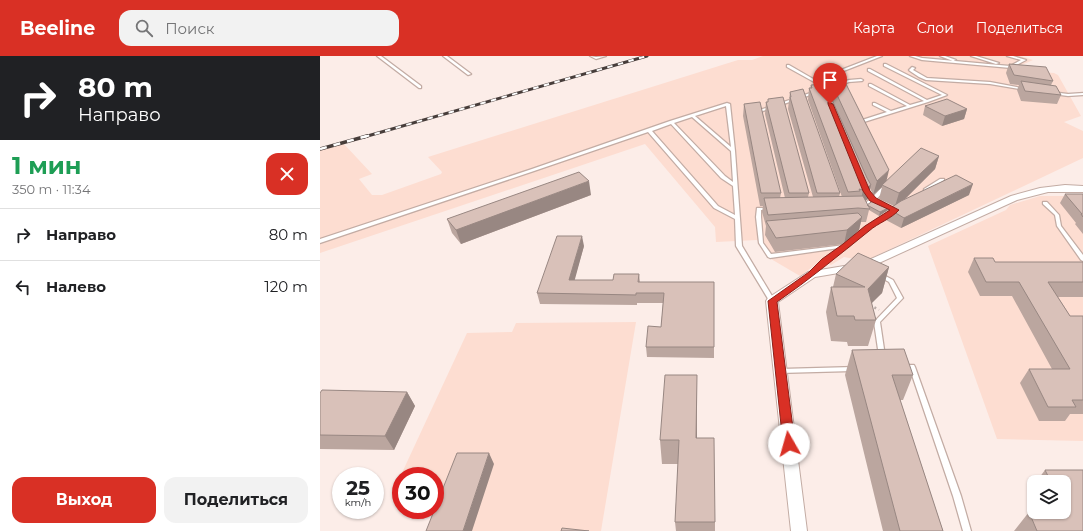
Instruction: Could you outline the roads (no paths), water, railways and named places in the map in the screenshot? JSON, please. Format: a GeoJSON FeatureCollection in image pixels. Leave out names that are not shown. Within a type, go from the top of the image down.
{"type":"FeatureCollection","features":[{"type":"Feature","properties":{"kind":"street"},"geometry":{"type":"LineString","coordinates":[[799,531],[772,301],[812,274],[864,266],[1014,198],[1039,190],[1070,187],[1083,189]]}},
{"type":"Feature","properties":{"kind":"lane"},"geometry":{"type":"LineString","coordinates":[[379,56],[420,87]]}},
{"type":"Feature","properties":{"kind":"lane"},"geometry":{"type":"LineString","coordinates":[[445,56],[469,74]]}},
{"type":"Feature","properties":{"kind":"lane"},"geometry":{"type":"LineString","coordinates":[[592,56],[596,58],[604,56]]}},
{"type":"Feature","properties":{"kind":"lane"},"geometry":{"type":"LineString","coordinates":[[815,81],[880,56]]}},
{"type":"Feature","properties":{"kind":"lane"},"geometry":{"type":"LineString","coordinates":[[912,56],[922,59],[1011,67],[1024,60],[1009,56]]}},
{"type":"Feature","properties":{"kind":"lane"},"geometry":{"type":"LineString","coordinates":[[942,56],[963,63]]}},
{"type":"Feature","properties":{"kind":"lane"},"geometry":{"type":"LineString","coordinates":[[973,56],[1011,67]]}},
{"type":"Feature","properties":{"kind":"lane"},"geometry":{"type":"LineString","coordinates":[[863,121],[945,95],[884,65]]}},
{"type":"Feature","properties":{"kind":"lane"},"geometry":{"type":"LineString","coordinates":[[788,66],[826,88],[828,96]]}},
{"type":"Feature","properties":{"kind":"lane"},"geometry":{"type":"LineString","coordinates":[[913,68],[911,70],[926,79],[990,83],[1027,89]]}},
{"type":"Feature","properties":{"kind":"lane"},"geometry":{"type":"LineString","coordinates":[[869,70],[927,101]]}},
{"type":"Feature","properties":{"kind":"lane"},"geometry":{"type":"LineString","coordinates":[[752,113],[849,81],[861,80]]}},
{"type":"Feature","properties":{"kind":"lane"},"geometry":{"type":"LineString","coordinates":[[870,85],[910,106]]}},
{"type":"Feature","properties":{"kind":"lane"},"geometry":{"type":"LineString","coordinates":[[834,86],[841,89]]}},
{"type":"Feature","properties":{"kind":"lane"},"geometry":{"type":"LineString","coordinates":[[1048,92],[1068,95],[1083,94]]}},
{"type":"Feature","properties":{"kind":"lane"},"geometry":{"type":"LineString","coordinates":[[803,96],[805,104]]}},
{"type":"Feature","properties":{"kind":"lane"},"geometry":{"type":"LineString","coordinates":[[783,103],[785,110]]}},
{"type":"Feature","properties":{"kind":"lane"},"geometry":{"type":"LineString","coordinates":[[320,241],[728,104],[733,151],[736,218],[739,246],[772,301]]}},
{"type":"Feature","properties":{"kind":"lane"},"geometry":{"type":"LineString","coordinates":[[874,104],[890,112]]}},
{"type":"Feature","properties":{"kind":"lane"},"geometry":{"type":"LineString","coordinates":[[761,110],[763,117]]}},
{"type":"Feature","properties":{"kind":"lane"},"geometry":{"type":"LineString","coordinates":[[692,115],[733,151]]}},
{"type":"Feature","properties":{"kind":"lane"},"geometry":{"type":"LineString","coordinates":[[861,116],[866,127]]}},
{"type":"Feature","properties":{"kind":"lane"},"geometry":{"type":"LineString","coordinates":[[671,122],[723,177],[734,185]]}},
{"type":"Feature","properties":{"kind":"lane"},"geometry":{"type":"LineString","coordinates":[[649,130],[716,207],[736,218]]}},
{"type":"Feature","properties":{"kind":"lane"},"geometry":{"type":"LineString","coordinates":[[922,193],[942,180]]}},
{"type":"Feature","properties":{"kind":"lane"},"geometry":{"type":"LineString","coordinates":[[857,208],[866,206],[872,198],[888,184]]}},
{"type":"Feature","properties":{"kind":"lane"},"geometry":{"type":"LineString","coordinates":[[872,198],[879,202]]}},
{"type":"Feature","properties":{"kind":"lane"},"geometry":{"type":"LineString","coordinates":[[1045,203],[1057,215],[1059,226],[1083,259]]}},
{"type":"Feature","properties":{"kind":"lane"},"geometry":{"type":"LineString","coordinates":[[812,274],[825,260],[846,246],[868,228],[896,210],[890,207]]}},
{"type":"Feature","properties":{"kind":"lane"},"geometry":{"type":"LineString","coordinates":[[778,209],[759,210],[758,216],[762,233],[761,243],[770,256],[846,246]]}},
{"type":"Feature","properties":{"kind":"lane"},"geometry":{"type":"LineString","coordinates":[[861,226],[868,228]]}},
{"type":"Feature","properties":{"kind":"lane"},"geometry":{"type":"LineString","coordinates":[[762,233],[770,233]]}},
{"type":"Feature","properties":{"kind":"lane"},"geometry":{"type":"LineString","coordinates":[[864,266],[891,282],[900,298],[877,322],[882,356],[878,360]]}},
{"type":"Feature","properties":{"kind":"lane"},"geometry":{"type":"LineString","coordinates":[[898,368],[912,367],[957,496],[967,531]]}},
{"type":"Feature","properties":{"kind":"lane"},"geometry":{"type":"LineString","coordinates":[[780,371],[862,369]]}},
{"type":"Feature","properties":{"kind":"railway"},"geometry":{"type":"LineString","coordinates":[[364,137],[647,56]]}},
{"type":"Feature","properties":{"kind":"railway"},"geometry":{"type":"LineString","coordinates":[[320,149],[367,136]]}}]}
